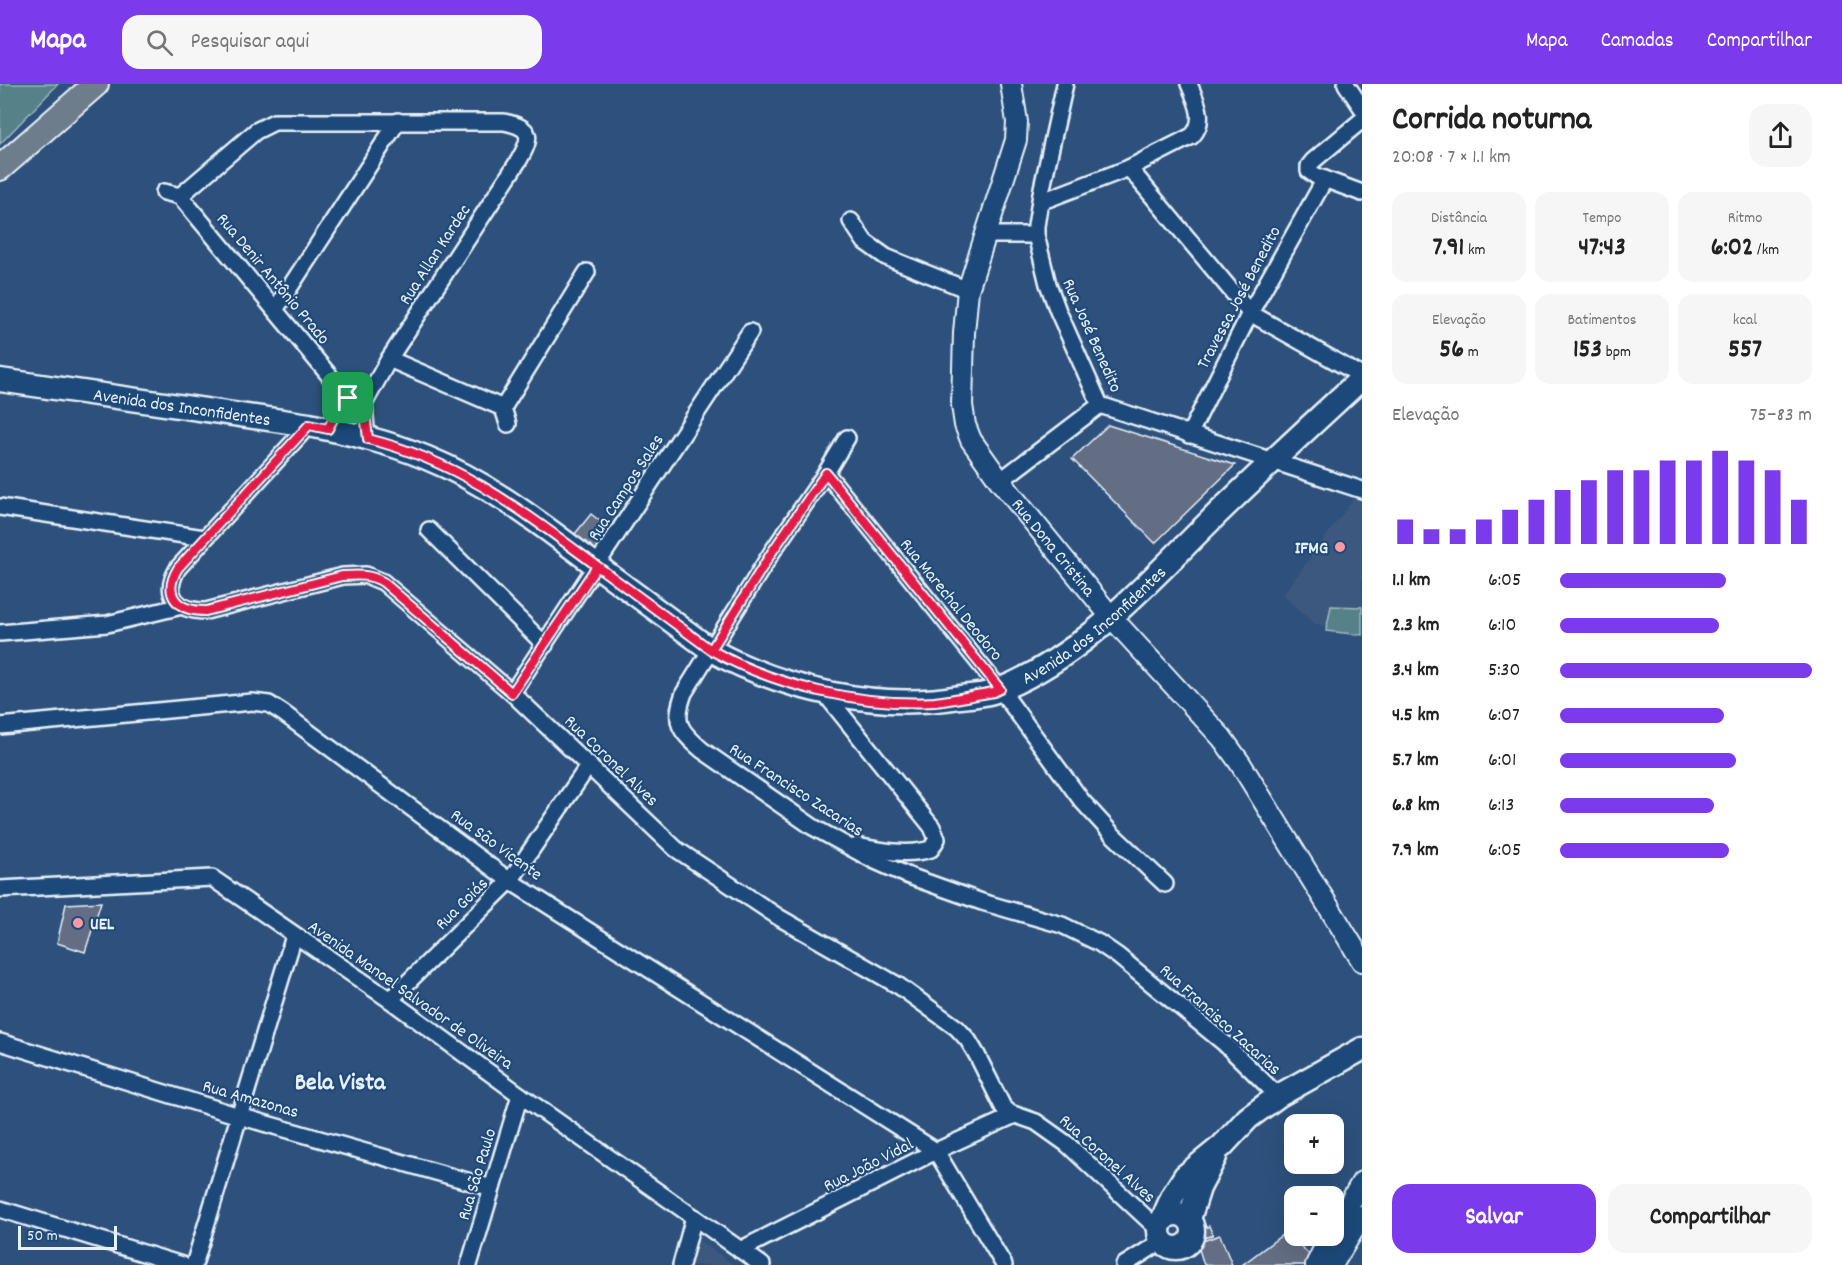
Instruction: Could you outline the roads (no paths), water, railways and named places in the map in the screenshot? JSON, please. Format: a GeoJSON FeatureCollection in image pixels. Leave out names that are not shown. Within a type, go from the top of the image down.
{"type":"FeatureCollection","features":[{"type":"Feature","properties":{"kind":"main road"},"geometry":{"type":"LineString","coordinates":[[0,168],[96,84]]}},
{"type":"Feature","properties":{"kind":"main road","name":"Avenida dos Inconfidentes"},"geometry":{"type":"LineString","coordinates":[[0,380],[318,427],[391,444],[467,476],[516,506],[711,650],[735,663],[759,673],[852,697],[886,701],[935,702],[994,692],[1031,675],[1071,650],[1112,618],[1272,461],[1362,377]]}},
{"type":"Feature","properties":{"kind":"main road"},"geometry":{"type":"LineString","coordinates":[[1156,1242],[1170,1202],[1185,1176],[1222,1146],[1248,1118],[1278,1096],[1362,1049]]}},
{"type":"Feature","properties":{"kind":"main road"},"geometry":{"type":"LineString","coordinates":[[1189,1230],[1199,1188],[1222,1146]]}},
{"type":"Feature","properties":{"kind":"main road"},"geometry":{"type":"LineString","coordinates":[[1156,1242],[1168,1216],[1173,1214],[1184,1216],[1189,1230],[1192,1265]]}},
{"type":"Feature","properties":{"kind":"main road"},"geometry":{"type":"LineString","coordinates":[[1156,1242],[1172,1265]]}},
{"type":"Feature","properties":{"kind":"street","name":"Rua José Benedito"},"geometry":{"type":"LineString","coordinates":[[1065,84],[1040,202],[1036,235],[1048,284],[1058,311],[1100,405],[1362,490]]}},
{"type":"Feature","properties":{"kind":"street"},"geometry":{"type":"LineString","coordinates":[[1040,202],[1129,168],[1192,136],[1199,126],[1200,116],[1188,84]]}},
{"type":"Feature","properties":{"kind":"street"},"geometry":{"type":"LineString","coordinates":[[1346,84],[1362,108]]}},
{"type":"Feature","properties":{"kind":"street","name":"Rua Dona Cristina"},"geometry":{"type":"LineString","coordinates":[[1013,93],[1017,122],[1016,140],[984,236],[969,290],[964,333],[963,416],[971,440],[1000,482],[1112,618],[1221,738],[1240,763],[1362,961]]}},
{"type":"Feature","properties":{"kind":"street","name":"Travessa José Benedito"},"geometry":{"type":"LineString","coordinates":[[1189,435],[1320,178],[1309,171],[1309,166],[1313,160],[1362,120]]}},
{"type":"Feature","properties":{"kind":"street"},"geometry":{"type":"LineString","coordinates":[[164,192],[180,196],[265,125],[284,121],[398,122]]}},
{"type":"Feature","properties":{"kind":"street"},"geometry":{"type":"LineString","coordinates":[[275,310],[398,122]]}},
{"type":"Feature","properties":{"kind":"street","name":"Rua Allan Kardec"},"geometry":{"type":"LineString","coordinates":[[364,404],[389,359],[523,153],[529,139],[521,126],[504,122],[398,122]]}},
{"type":"Feature","properties":{"kind":"street"},"geometry":{"type":"LineString","coordinates":[[1129,168],[1250,313],[1362,377]]}},
{"type":"Feature","properties":{"kind":"street"},"geometry":{"type":"LineString","coordinates":[[1320,178],[1362,193]]}},
{"type":"Feature","properties":{"kind":"street","name":"Rua Denir Antônio Prado"},"geometry":{"type":"LineString","coordinates":[[180,196],[348,398]]}},
{"type":"Feature","properties":{"kind":"street"},"geometry":{"type":"LineString","coordinates":[[851,221],[865,242],[879,253],[896,262],[969,290]]}},
{"type":"Feature","properties":{"kind":"street"},"geometry":{"type":"LineString","coordinates":[[984,236],[1036,235]]}},
{"type":"Feature","properties":{"kind":"street"},"geometry":{"type":"LineString","coordinates":[[508,424],[503,408],[587,272]]}},
{"type":"Feature","properties":{"kind":"street","name":"Rua Campos Sales"},"geometry":{"type":"LineString","coordinates":[[512,693],[750,332]]}},
{"type":"Feature","properties":{"kind":"street"},"geometry":{"type":"LineString","coordinates":[[389,359],[503,408]]}},
{"type":"Feature","properties":{"kind":"street"},"geometry":{"type":"LineString","coordinates":[[182,606],[172,597],[170,587],[178,568],[204,538],[348,398],[364,404],[368,439]]}},
{"type":"Feature","properties":{"kind":"street"},"geometry":{"type":"LineString","coordinates":[[1000,482],[1100,405]]}},
{"type":"Feature","properties":{"kind":"street","name":"Rua Francisco Zacarias"},"geometry":{"type":"LineString","coordinates":[[847,438],[684,693],[679,707],[680,728],[702,750],[813,827],[873,860],[909,876],[982,902],[1062,925],[1089,937],[1118,956],[1224,1043],[1278,1096]]}},
{"type":"Feature","properties":{"kind":"street","name":"Rua Marechal Deodoro"},"geometry":{"type":"LineString","coordinates":[[826,473],[1000,689],[1082,801],[1113,835],[1165,884]]}},
{"type":"Feature","properties":{"kind":"street"},"geometry":{"type":"LineString","coordinates":[[0,507],[204,538]]}},
{"type":"Feature","properties":{"kind":"street"},"geometry":{"type":"LineString","coordinates":[[429,530],[545,645]]}},
{"type":"Feature","properties":{"kind":"street","name":"Rua Coronel Alves"},"geometry":{"type":"LineString","coordinates":[[182,606],[206,611],[342,576],[366,575],[383,582],[512,693],[676,849],[780,918],[899,986],[957,1028],[977,1055],[1006,1111],[1036,1122],[1067,1144],[1156,1242]]}},
{"type":"Feature","properties":{"kind":"street"},"geometry":{"type":"LineString","coordinates":[[0,633],[107,624],[182,606]]}},
{"type":"Feature","properties":{"kind":"street"},"geometry":{"type":"LineString","coordinates":[[822,690],[932,827],[937,839],[931,849],[909,852],[888,852],[840,842]]}},
{"type":"Feature","properties":{"kind":"street","name":"Rua São Vicente"},"geometry":{"type":"LineString","coordinates":[[0,726],[252,702],[269,704],[510,881],[936,1151]]}},
{"type":"Feature","properties":{"kind":"street","name":"Rua Goiás"},"geometry":{"type":"LineString","coordinates":[[390,1000],[510,881],[589,765]]}},
{"type":"Feature","properties":{"kind":"street","name":"Avenida Manoel Salvador de Oliveira"},"geometry":{"type":"LineString","coordinates":[[0,889],[212,878],[390,1000],[751,1259]]}},
{"type":"Feature","properties":{"kind":"street"},"geometry":{"type":"LineString","coordinates":[[194,1265],[294,936]]}},
{"type":"Feature","properties":{"kind":"street","name":"Rua Amazonas"},"geometry":{"type":"LineString","coordinates":[[0,1042],[239,1116],[492,1188]]}},
{"type":"Feature","properties":{"kind":"street","name":"Rua São Paulo"},"geometry":{"type":"LineString","coordinates":[[469,1265],[520,1095]]}},
{"type":"Feature","properties":{"kind":"street","name":"Rua João Vidal"},"geometry":{"type":"LineString","coordinates":[[751,1259],[936,1151],[1015,1115]]}},
{"type":"Feature","properties":{"kind":"street"},"geometry":{"type":"LineString","coordinates":[[936,1151],[1004,1265]]}},
{"type":"Feature","properties":{"kind":"street"},"geometry":{"type":"LineString","coordinates":[[1344,1213],[1362,1182]]}},
{"type":"Feature","properties":{"kind":"street"},"geometry":{"type":"LineString","coordinates":[[0,1209],[182,1265]]}},
{"type":"Feature","properties":{"kind":"street"},"geometry":{"type":"LineString","coordinates":[[1332,1265],[1362,1216]]}},
{"type":"Feature","properties":{"kind":"street"},"geometry":{"type":"LineString","coordinates":[[681,1265],[694,1217]]}},
{"type":"Feature","properties":{"kind":"street"},"geometry":{"type":"LineString","coordinates":[[1124,1265],[1156,1242]]}},
{"type":"Feature","properties":{"kind":"street"},"geometry":{"type":"LineString","coordinates":[[1316,1265],[1325,1246]]}},
{"type":"Feature","properties":{"kind":"place","name":"IFMG"},"geometry":{"type":"Point","coordinates":[1340,547]}},
{"type":"Feature","properties":{"kind":"place","name":"UEL"},"geometry":{"type":"Point","coordinates":[78,923]}},
{"type":"Feature","properties":{"kind":"district","name":"Bela Vista"},"geometry":{"type":"Point","coordinates":[340,1081]}}]}
